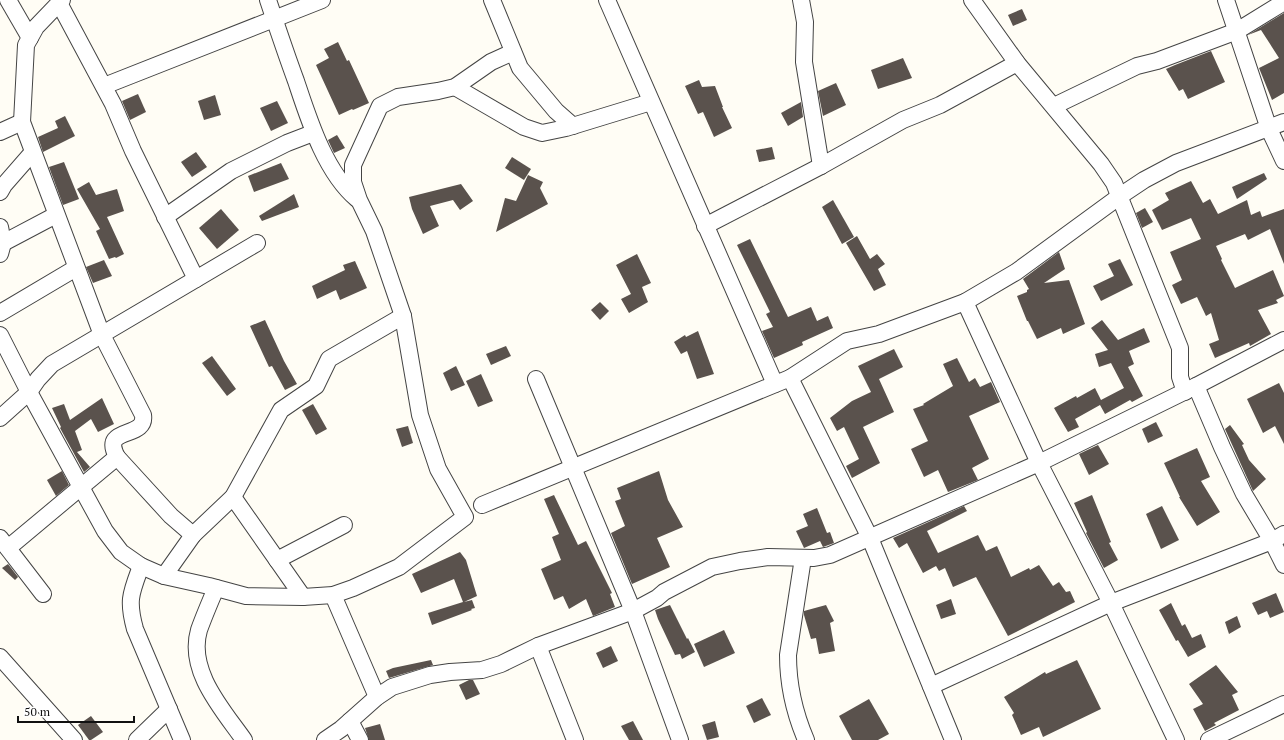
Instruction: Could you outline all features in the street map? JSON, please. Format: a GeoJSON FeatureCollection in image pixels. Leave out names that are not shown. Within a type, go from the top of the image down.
{"type":"FeatureCollection","features":[{"type":"Feature","properties":{"kind":"street"},"geometry":{"type":"LineString","coordinates":[[8,0],[30,38]]}},
{"type":"Feature","properties":{"kind":"street"},"geometry":{"type":"LineString","coordinates":[[268,0],[313,133],[330,164],[347,190],[359,200]]}},
{"type":"Feature","properties":{"kind":"street"},"geometry":{"type":"LineString","coordinates":[[104,86],[322,0]]}},
{"type":"Feature","properties":{"kind":"street"},"geometry":{"type":"LineString","coordinates":[[492,0],[520,68],[556,111],[573,126]]}},
{"type":"Feature","properties":{"kind":"street"},"geometry":{"type":"LineString","coordinates":[[607,0],[775,384]]}},
{"type":"Feature","properties":{"kind":"street"},"geometry":{"type":"LineString","coordinates":[[802,0],[805,22],[804,62],[822,166]]}},
{"type":"Feature","properties":{"kind":"street"},"geometry":{"type":"LineString","coordinates":[[972,0],[1017,64],[1054,106],[1101,164],[1114,183],[1180,348],[1180,377],[1190,389],[1222,447],[1244,494],[1278,537],[1284,565]]}},
{"type":"Feature","properties":{"kind":"street"},"geometry":{"type":"LineString","coordinates":[[1226,0],[1269,129],[1284,161]]}},
{"type":"Feature","properties":{"kind":"street"},"geometry":{"type":"LineString","coordinates":[[193,535],[171,516],[117,457],[113,450],[112,444],[114,439],[141,426],[144,421],[143,415],[102,335],[22,122],[26,45],[36,27],[61,1],[114,104],[133,151],[196,280]]}},
{"type":"Feature","properties":{"kind":"street"},"geometry":{"type":"LineString","coordinates":[[1054,106],[1137,66],[1236,31],[1284,2]]}},
{"type":"Feature","properties":{"kind":"street"},"geometry":{"type":"LineString","coordinates":[[0,335],[29,392],[105,530],[121,552],[140,566],[164,576],[246,596],[303,597],[333,595],[353,588],[399,567],[464,517],[438,469],[420,415],[403,316],[374,231],[359,200],[353,182],[353,165],[380,106],[398,97],[455,87],[491,62],[513,52]]}},
{"type":"Feature","properties":{"kind":"street"},"geometry":{"type":"LineString","coordinates":[[706,226],[822,166],[903,120],[940,105],[1017,64]]}},
{"type":"Feature","properties":{"kind":"street"},"geometry":{"type":"LineString","coordinates":[[455,87],[524,127],[536,132],[547,132],[573,126],[652,102]]}},
{"type":"Feature","properties":{"kind":"street"},"geometry":{"type":"LineString","coordinates":[[0,132],[22,122]]}},
{"type":"Feature","properties":{"kind":"street"},"geometry":{"type":"LineString","coordinates":[[482,505],[790,378],[847,341],[879,334],[965,302],[1016,272],[1144,180],[1176,163],[1269,129],[1284,122]]}},
{"type":"Feature","properties":{"kind":"street"},"geometry":{"type":"LineString","coordinates":[[164,217],[232,171],[287,143],[313,133]]}},
{"type":"Feature","properties":{"kind":"street"},"geometry":{"type":"LineString","coordinates":[[0,192],[4,184],[32,152]]}},
{"type":"Feature","properties":{"kind":"street"},"geometry":{"type":"LineString","coordinates":[[1,241],[56,215]]}},
{"type":"Feature","properties":{"kind":"street"},"geometry":{"type":"LineString","coordinates":[[0,418],[29,392],[38,379],[52,364],[257,243]]}},
{"type":"Feature","properties":{"kind":"street"},"geometry":{"type":"LineString","coordinates":[[0,313],[76,268]]}},
{"type":"Feature","properties":{"kind":"street"},"geometry":{"type":"LineString","coordinates":[[965,302],[1039,463],[1111,603],[1176,740]]}},
{"type":"Feature","properties":{"kind":"street"},"geometry":{"type":"LineString","coordinates":[[164,576],[193,535],[233,497],[281,410],[316,386],[330,359],[403,316]]}},
{"type":"Feature","properties":{"kind":"street"},"geometry":{"type":"LineString","coordinates":[[325,740],[350,721],[377,697],[392,687],[430,675],[482,670],[501,664],[538,646],[633,611],[664,592],[712,567],[768,557],[814,558],[830,555],[1039,463],[1190,389],[1284,340]]}},
{"type":"Feature","properties":{"kind":"street"},"geometry":{"type":"LineString","coordinates":[[790,378],[870,538],[953,740]]}},
{"type":"Feature","properties":{"kind":"street"},"geometry":{"type":"LineString","coordinates":[[536,379],[633,611],[680,740]]}},
{"type":"Feature","properties":{"kind":"street"},"geometry":{"type":"LineString","coordinates":[[43,594],[4,543],[81,487],[117,457]]}},
{"type":"Feature","properties":{"kind":"street"},"geometry":{"type":"LineString","coordinates":[[233,497],[303,597]]}},
{"type":"Feature","properties":{"kind":"street"},"geometry":{"type":"LineString","coordinates":[[277,560],[344,525]]}},
{"type":"Feature","properties":{"kind":"street"},"geometry":{"type":"LineString","coordinates":[[931,686],[1111,603],[1278,537]]}},
{"type":"Feature","properties":{"kind":"street"},"geometry":{"type":"LineString","coordinates":[[803,558],[788,656],[788,670],[791,695],[806,740]]}},
{"type":"Feature","properties":{"kind":"street"},"geometry":{"type":"LineString","coordinates":[[140,566],[130,597],[130,613],[135,629],[182,740]]}},
{"type":"Feature","properties":{"kind":"street"},"geometry":{"type":"LineString","coordinates":[[216,588],[199,631],[197,642],[198,659],[207,685],[224,713],[244,740]]}},
{"type":"Feature","properties":{"kind":"street"},"geometry":{"type":"LineString","coordinates":[[333,595],[377,697]]}},
{"type":"Feature","properties":{"kind":"street"},"geometry":{"type":"LineString","coordinates":[[538,646],[575,740]]}},
{"type":"Feature","properties":{"kind":"street"},"geometry":{"type":"LineString","coordinates":[[0,656],[74,740]]}},
{"type":"Feature","properties":{"kind":"street"},"geometry":{"type":"LineString","coordinates":[[1209,740],[1284,704]]}},
{"type":"Feature","properties":{"kind":"street"},"geometry":{"type":"LineString","coordinates":[[137,740],[169,709]]}},
{"type":"Feature","properties":{"kind":"street"},"geometry":{"type":"LineString","coordinates":[[350,721],[360,740]]}},
{"type":"Feature","properties":{"kind":"building"},"geometry":{"type":"Polygon","coordinates":[[[1022,9],[1027,20],[1013,26],[1008,15],[1022,9]]]}},
{"type":"Feature","properties":{"kind":"building"},"geometry":{"type":"Polygon","coordinates":[[[1284,13],[1284,93],[1272,100],[1259,68],[1279,58],[1261,30],[1248,35],[1284,13]]]}},
{"type":"Feature","properties":{"kind":"building"},"geometry":{"type":"Polygon","coordinates":[[[338,42],[347,61],[349,60],[369,103],[339,115],[316,65],[329,58],[324,49],[338,42]]]}},
{"type":"Feature","properties":{"kind":"building"},"geometry":{"type":"Polygon","coordinates":[[[1211,51],[1225,82],[1188,99],[1183,89],[1179,91],[1166,69],[1211,51]]]}},
{"type":"Feature","properties":{"kind":"building"},"geometry":{"type":"Polygon","coordinates":[[[903,58],[912,78],[878,89],[871,70],[903,58]]]}},
{"type":"Feature","properties":{"kind":"building"},"geometry":{"type":"Polygon","coordinates":[[[699,80],[702,87],[715,86],[722,107],[732,128],[714,137],[703,112],[698,114],[685,86],[699,80]]]}},
{"type":"Feature","properties":{"kind":"building"},"geometry":{"type":"Polygon","coordinates":[[[836,83],[846,105],[823,116],[818,91],[836,83]]]}},
{"type":"Feature","properties":{"kind":"building"},"geometry":{"type":"Polygon","coordinates":[[[138,94],[146,112],[130,120],[122,101],[138,94]]]}},
{"type":"Feature","properties":{"kind":"building"},"geometry":{"type":"Polygon","coordinates":[[[215,95],[221,115],[204,120],[198,101],[215,95]]]}},
{"type":"Feature","properties":{"kind":"building"},"geometry":{"type":"Polygon","coordinates":[[[277,101],[288,123],[271,131],[260,108],[277,101]]]}},
{"type":"Feature","properties":{"kind":"building"},"geometry":{"type":"Polygon","coordinates":[[[801,102],[803,117],[788,126],[781,113],[801,102]]]}},
{"type":"Feature","properties":{"kind":"building"},"geometry":{"type":"Polygon","coordinates":[[[65,116],[75,136],[43,152],[38,137],[58,128],[55,121],[65,116]]]}},
{"type":"Feature","properties":{"kind":"building"},"geometry":{"type":"Polygon","coordinates":[[[337,135],[345,148],[334,153],[328,140],[337,135]]]}},
{"type":"Feature","properties":{"kind":"building"},"geometry":{"type":"Polygon","coordinates":[[[772,147],[775,159],[759,162],[756,150],[772,147]]]}},
{"type":"Feature","properties":{"kind":"building"},"geometry":{"type":"Polygon","coordinates":[[[196,152],[207,167],[192,177],[181,162],[196,152]]]}},
{"type":"Feature","properties":{"kind":"building"},"geometry":{"type":"Polygon","coordinates":[[[512,157],[531,169],[524,180],[505,168],[512,157]]]}},
{"type":"Feature","properties":{"kind":"building"},"geometry":{"type":"Polygon","coordinates":[[[64,162],[79,199],[63,205],[49,167],[64,162]]]}},
{"type":"Feature","properties":{"kind":"building"},"geometry":{"type":"Polygon","coordinates":[[[281,163],[289,179],[254,192],[248,176],[281,163]]]}},
{"type":"Feature","properties":{"kind":"building"},"geometry":{"type":"Polygon","coordinates":[[[1264,173],[1267,179],[1237,199],[1232,187],[1264,173]]]}},
{"type":"Feature","properties":{"kind":"building"},"geometry":{"type":"Polygon","coordinates":[[[528,175],[543,182],[540,188],[548,204],[496,232],[505,198],[516,201],[528,175]]]}},
{"type":"Feature","properties":{"kind":"building"},"geometry":{"type":"Polygon","coordinates":[[[1191,181],[1203,203],[1210,199],[1218,214],[1247,200],[1251,215],[1260,211],[1262,217],[1284,209],[1284,264],[1270,229],[1248,240],[1245,234],[1216,246],[1222,259],[1221,260],[1235,288],[1273,270],[1284,296],[1276,300],[1278,303],[1258,310],[1271,334],[1250,346],[1249,343],[1215,358],[1209,344],[1219,340],[1211,313],[1206,316],[1197,297],[1181,304],[1172,285],[1182,280],[1170,252],[1201,239],[1191,218],[1162,230],[1152,210],[1169,200],[1165,193],[1191,181]]]}},
{"type":"Feature","properties":{"kind":"building"},"geometry":{"type":"Polygon","coordinates":[[[89,182],[96,195],[117,189],[124,211],[107,217],[124,254],[116,258],[109,259],[96,231],[100,229],[77,189],[89,182]]]}},
{"type":"Feature","properties":{"kind":"building"},"geometry":{"type":"Polygon","coordinates":[[[461,184],[473,201],[460,210],[453,200],[430,206],[439,226],[423,234],[412,209],[409,197],[461,184]]]}},
{"type":"Feature","properties":{"kind":"building"},"geometry":{"type":"Polygon","coordinates":[[[294,194],[299,207],[262,221],[259,216],[294,194]]]}},
{"type":"Feature","properties":{"kind":"building"},"geometry":{"type":"Polygon","coordinates":[[[833,200],[854,237],[842,244],[822,207],[833,200]]]}},
{"type":"Feature","properties":{"kind":"building"},"geometry":{"type":"Polygon","coordinates":[[[1145,208],[1153,222],[1142,228],[1136,213],[1145,208]]]}},
{"type":"Feature","properties":{"kind":"building"},"geometry":{"type":"Polygon","coordinates":[[[221,209],[239,230],[217,249],[199,228],[221,209]]]}},
{"type":"Feature","properties":{"kind":"building"},"geometry":{"type":"Polygon","coordinates":[[[857,236],[870,259],[877,254],[885,264],[878,269],[886,285],[874,291],[846,243],[857,236]]]}},
{"type":"Feature","properties":{"kind":"building"},"geometry":{"type":"Polygon","coordinates":[[[750,239],[788,317],[811,307],[817,321],[828,316],[833,328],[802,342],[803,345],[774,358],[762,331],[773,327],[766,314],[770,312],[737,245],[750,239]]]}},
{"type":"Feature","properties":{"kind":"building"},"geometry":{"type":"Polygon","coordinates":[[[1059,252],[1065,269],[1044,283],[1069,280],[1085,324],[1063,334],[1061,328],[1037,339],[1027,321],[1017,296],[1027,292],[1029,289],[1023,279],[1059,252]]]}},
{"type":"Feature","properties":{"kind":"building"},"geometry":{"type":"Polygon","coordinates":[[[637,254],[651,283],[642,287],[648,302],[629,313],[621,299],[631,294],[616,265],[637,254]]]}},
{"type":"Feature","properties":{"kind":"building"},"geometry":{"type":"Polygon","coordinates":[[[1120,259],[1133,285],[1101,301],[1093,286],[1114,276],[1108,264],[1120,259]]]}},
{"type":"Feature","properties":{"kind":"building"},"geometry":{"type":"Polygon","coordinates":[[[104,260],[112,276],[93,283],[86,267],[104,260]]]}},
{"type":"Feature","properties":{"kind":"building"},"geometry":{"type":"Polygon","coordinates":[[[355,261],[367,288],[340,300],[336,290],[317,299],[312,286],[345,270],[343,265],[355,261]]]}},
{"type":"Feature","properties":{"kind":"building"},"geometry":{"type":"Polygon","coordinates":[[[600,302],[609,311],[600,320],[591,310],[600,302]]]}},
{"type":"Feature","properties":{"kind":"building"},"geometry":{"type":"Polygon","coordinates":[[[265,320],[284,361],[297,384],[285,390],[272,366],[269,367],[250,326],[265,320]]]}},
{"type":"Feature","properties":{"kind":"building"},"geometry":{"type":"Polygon","coordinates":[[[1102,320],[1118,340],[1144,328],[1150,342],[1129,351],[1134,364],[1128,367],[1143,396],[1132,402],[1130,400],[1105,414],[1100,405],[1075,419],[1079,427],[1068,432],[1054,408],[1095,388],[1101,400],[1124,388],[1111,363],[1099,367],[1095,354],[1108,350],[1091,328],[1102,320]]]}},
{"type":"Feature","properties":{"kind":"building"},"geometry":{"type":"Polygon","coordinates":[[[698,331],[714,374],[697,379],[687,351],[681,354],[674,342],[685,335],[686,337],[698,331]]]}},
{"type":"Feature","properties":{"kind":"building"},"geometry":{"type":"Polygon","coordinates":[[[506,346],[511,356],[491,365],[486,354],[506,346]]]}},
{"type":"Feature","properties":{"kind":"building"},"geometry":{"type":"Polygon","coordinates":[[[894,349],[903,367],[879,379],[894,412],[863,427],[880,463],[852,478],[846,466],[859,459],[844,427],[837,431],[830,418],[852,401],[871,392],[858,366],[894,349]]]}},
{"type":"Feature","properties":{"kind":"building"},"geometry":{"type":"Polygon","coordinates":[[[212,356],[236,389],[227,396],[202,363],[212,356]]]}},
{"type":"Feature","properties":{"kind":"building"},"geometry":{"type":"Polygon","coordinates":[[[957,358],[969,382],[975,378],[980,387],[991,382],[1000,402],[969,416],[989,459],[972,468],[978,480],[948,492],[938,470],[924,477],[911,449],[928,441],[913,409],[924,405],[923,404],[953,386],[943,364],[957,358]]]}},
{"type":"Feature","properties":{"kind":"building"},"geometry":{"type":"Polygon","coordinates":[[[456,366],[465,385],[451,391],[443,373],[456,366]]]}},
{"type":"Feature","properties":{"kind":"building"},"geometry":{"type":"Polygon","coordinates":[[[481,374],[493,401],[478,407],[466,381],[481,374]]]}},
{"type":"Feature","properties":{"kind":"building"},"geometry":{"type":"Polygon","coordinates":[[[1279,383],[1284,393],[1284,444],[1275,426],[1263,433],[1247,399],[1279,383]]]}},
{"type":"Feature","properties":{"kind":"building"},"geometry":{"type":"Polygon","coordinates":[[[102,398],[114,424],[98,432],[91,419],[75,431],[82,450],[77,452],[90,467],[84,472],[60,428],[61,427],[52,408],[64,404],[70,420],[102,398]]]}},
{"type":"Feature","properties":{"kind":"building"},"geometry":{"type":"Polygon","coordinates":[[[313,404],[327,429],[316,435],[302,410],[313,404]]]}},
{"type":"Feature","properties":{"kind":"building"},"geometry":{"type":"Polygon","coordinates":[[[1156,422],[1163,436],[1148,443],[1142,429],[1156,422]]]}},
{"type":"Feature","properties":{"kind":"building"},"geometry":{"type":"Polygon","coordinates":[[[1230,425],[1244,444],[1242,445],[1249,460],[1266,479],[1253,491],[1225,429],[1230,425]]]}},
{"type":"Feature","properties":{"kind":"building"},"geometry":{"type":"Polygon","coordinates":[[[408,426],[413,443],[402,447],[396,429],[408,426]]]}},
{"type":"Feature","properties":{"kind":"building"},"geometry":{"type":"Polygon","coordinates":[[[1098,445],[1109,464],[1089,475],[1079,454],[1098,445]]]}},
{"type":"Feature","properties":{"kind":"building"},"geometry":{"type":"Polygon","coordinates":[[[1197,448],[1210,477],[1201,481],[1220,512],[1197,526],[1179,497],[1164,463],[1197,448]]]}},
{"type":"Feature","properties":{"kind":"building"},"geometry":{"type":"Polygon","coordinates":[[[62,471],[69,485],[56,496],[47,480],[62,471]]]}},
{"type":"Feature","properties":{"kind":"building"},"geometry":{"type":"Polygon","coordinates":[[[659,471],[668,500],[683,527],[657,538],[670,567],[632,584],[611,533],[625,526],[615,501],[621,499],[617,488],[659,471]]]}},
{"type":"Feature","properties":{"kind":"building"},"geometry":{"type":"Polygon","coordinates":[[[554,495],[578,545],[586,541],[612,593],[610,594],[615,607],[593,616],[586,599],[569,609],[563,596],[554,600],[541,569],[561,560],[552,537],[559,534],[544,499],[554,495]]]}},
{"type":"Feature","properties":{"kind":"building"},"geometry":{"type":"Polygon","coordinates":[[[1092,495],[1111,542],[1109,543],[1118,560],[1104,568],[1086,533],[1087,532],[1074,503],[1092,495]]]}},
{"type":"Feature","properties":{"kind":"building"},"geometry":{"type":"Polygon","coordinates":[[[964,506],[967,511],[927,531],[938,553],[978,535],[986,551],[997,546],[1011,577],[1039,565],[1053,586],[1059,582],[1066,592],[1070,591],[1075,602],[1008,636],[976,577],[953,587],[945,568],[939,571],[936,566],[923,573],[907,543],[899,548],[893,538],[964,506]]]}},
{"type":"Feature","properties":{"kind":"building"},"geometry":{"type":"Polygon","coordinates":[[[1162,506],[1179,540],[1161,549],[1146,514],[1162,506]]]}},
{"type":"Feature","properties":{"kind":"building"},"geometry":{"type":"Polygon","coordinates":[[[817,508],[827,533],[830,532],[834,543],[823,547],[820,541],[804,548],[796,531],[808,526],[803,514],[817,508]]]}},
{"type":"Feature","properties":{"kind":"building"},"geometry":{"type":"Polygon","coordinates":[[[460,552],[466,560],[477,596],[464,602],[472,600],[475,608],[432,625],[428,613],[463,602],[454,579],[421,593],[412,574],[460,552]]]}},
{"type":"Feature","properties":{"kind":"building"},"geometry":{"type":"Polygon","coordinates":[[[8,564],[18,577],[15,580],[2,568],[8,564]]]}},
{"type":"Feature","properties":{"kind":"building"},"geometry":{"type":"Polygon","coordinates":[[[1276,593],[1284,612],[1270,618],[1267,611],[1258,615],[1252,603],[1276,593]]]}},
{"type":"Feature","properties":{"kind":"building"},"geometry":{"type":"Polygon","coordinates":[[[951,599],[956,614],[941,619],[936,605],[951,599]]]}},
{"type":"Feature","properties":{"kind":"building"},"geometry":{"type":"Polygon","coordinates":[[[1171,603],[1182,626],[1185,624],[1192,638],[1201,634],[1206,647],[1188,657],[1178,640],[1176,641],[1159,610],[1171,603]]]}},
{"type":"Feature","properties":{"kind":"building"},"geometry":{"type":"Polygon","coordinates":[[[670,605],[695,652],[682,659],[680,654],[675,655],[655,610],[670,605]]]}},
{"type":"Feature","properties":{"kind":"building"},"geometry":{"type":"Polygon","coordinates":[[[826,605],[834,621],[830,623],[835,651],[819,654],[816,638],[811,639],[804,611],[826,605]]]}},
{"type":"Feature","properties":{"kind":"building"},"geometry":{"type":"Polygon","coordinates":[[[1237,616],[1241,627],[1229,634],[1225,622],[1237,616]]]}},
{"type":"Feature","properties":{"kind":"building"},"geometry":{"type":"Polygon","coordinates":[[[724,630],[735,653],[704,667],[694,644],[724,630]]]}},
{"type":"Feature","properties":{"kind":"building"},"geometry":{"type":"Polygon","coordinates":[[[611,646],[618,661],[603,668],[596,653],[611,646]]]}},
{"type":"Feature","properties":{"kind":"building"},"geometry":{"type":"Polygon","coordinates":[[[431,660],[433,665],[389,678],[386,671],[393,668],[431,660]]]}},
{"type":"Feature","properties":{"kind":"building"},"geometry":{"type":"Polygon","coordinates":[[[1077,660],[1101,709],[1043,737],[1039,727],[1021,735],[1012,715],[1014,713],[1004,697],[1045,672],[1046,674],[1077,660]]]}},
{"type":"Feature","properties":{"kind":"building"},"geometry":{"type":"Polygon","coordinates":[[[1216,665],[1238,692],[1232,695],[1239,710],[1214,723],[1216,725],[1205,731],[1193,709],[1203,704],[1189,684],[1216,665]]]}},
{"type":"Feature","properties":{"kind":"building"},"geometry":{"type":"Polygon","coordinates":[[[469,680],[473,680],[480,694],[466,700],[459,685],[469,680]]]}},
{"type":"Feature","properties":{"kind":"building"},"geometry":{"type":"Polygon","coordinates":[[[762,698],[771,715],[754,723],[746,706],[762,698]]]}},
{"type":"Feature","properties":{"kind":"building"},"geometry":{"type":"Polygon","coordinates":[[[869,699],[889,734],[878,740],[852,740],[839,716],[869,699]]]}},
{"type":"Feature","properties":{"kind":"building"},"geometry":{"type":"Polygon","coordinates":[[[91,716],[103,732],[89,740],[78,725],[91,716]]]}},
{"type":"Feature","properties":{"kind":"building"},"geometry":{"type":"Polygon","coordinates":[[[633,721],[643,740],[629,740],[621,726],[633,721]]]}},
{"type":"Feature","properties":{"kind":"building"},"geometry":{"type":"Polygon","coordinates":[[[715,721],[719,737],[707,740],[702,725],[715,721]]]}},
{"type":"Feature","properties":{"kind":"building"},"geometry":{"type":"Polygon","coordinates":[[[380,724],[385,740],[369,740],[365,728],[380,724]]]}}]}
